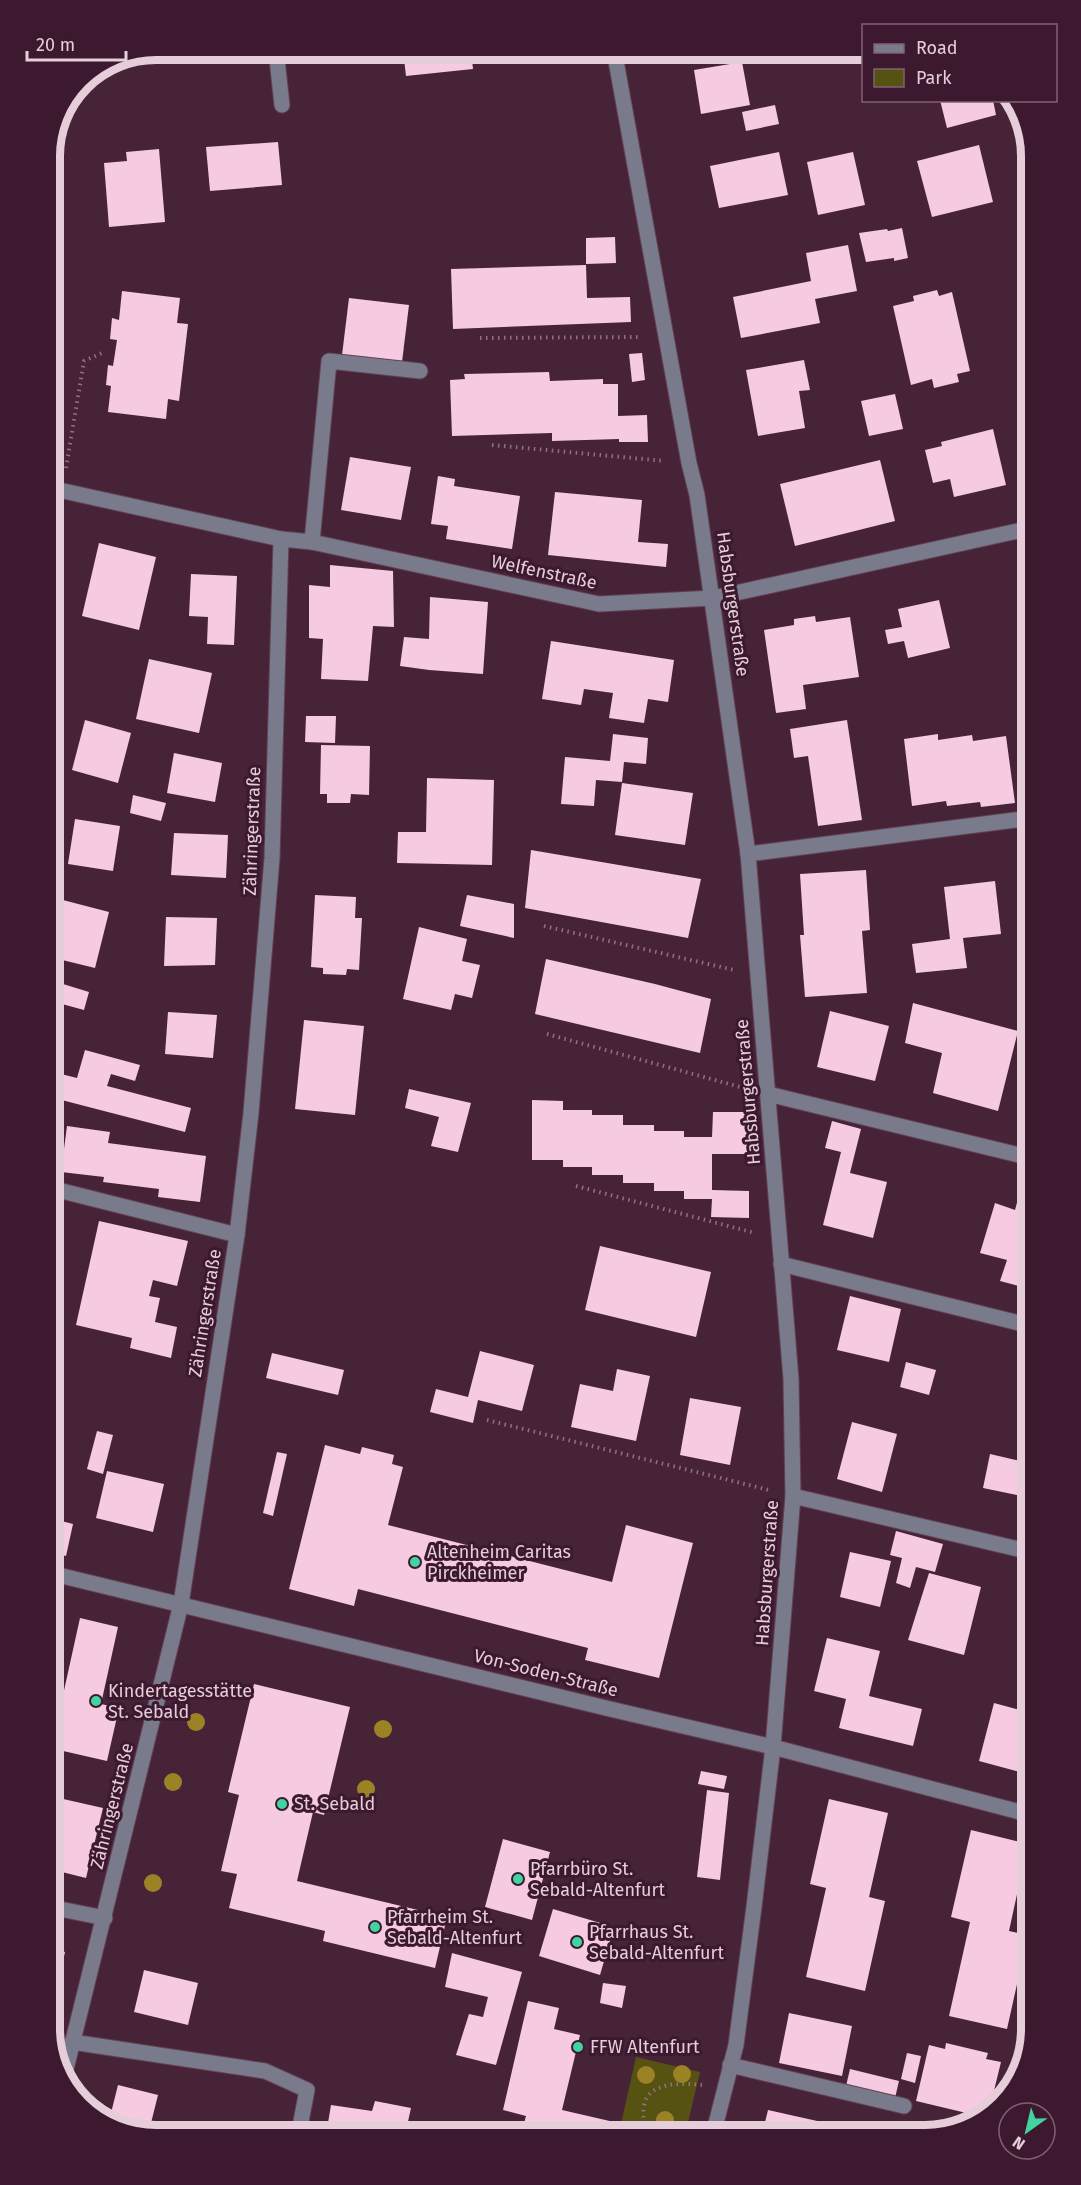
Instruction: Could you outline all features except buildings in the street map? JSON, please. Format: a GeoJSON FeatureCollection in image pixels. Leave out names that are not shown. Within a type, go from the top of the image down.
{"type":"FeatureCollection","features":[{"type":"Feature","properties":{"kind":"street"},"geometry":{"type":"LineString","coordinates":[[277,60],[282,105]]}},
{"type":"Feature","properties":{"kind":"street","name":"Habsburgerstraße"},"geometry":{"type":"LineString","coordinates":[[616,60],[689,463],[697,495],[748,854],[791,1379],[793,1496],[773,1747],[739,2022],[716,2125]]}},
{"type":"Feature","properties":{"kind":"street"},"geometry":{"type":"LineString","coordinates":[[312,542],[329,361],[420,371]]}},
{"type":"Feature","properties":{"kind":"street","name":"Welfenstraße"},"geometry":{"type":"LineString","coordinates":[[60,490],[281,539],[312,542],[599,604],[713,598],[1021,530]]}},
{"type":"Feature","properties":{"kind":"street","name":"Zähringerstraße"},"geometry":{"type":"LineString","coordinates":[[67,2065],[181,1604],[237,1235],[251,1113],[272,858],[281,539]]}},
{"type":"Feature","properties":{"kind":"street"},"geometry":{"type":"LineString","coordinates":[[748,854],[1021,819]]}},
{"type":"Feature","properties":{"kind":"street"},"geometry":{"type":"LineString","coordinates":[[768,1094],[1021,1155]]}},
{"type":"Feature","properties":{"kind":"street"},"geometry":{"type":"LineString","coordinates":[[60,1191],[237,1235]]}},
{"type":"Feature","properties":{"kind":"street"},"geometry":{"type":"LineString","coordinates":[[781,1264],[1021,1323]]}},
{"type":"Feature","properties":{"kind":"street"},"geometry":{"type":"LineString","coordinates":[[793,1496],[1021,1549]]}},
{"type":"Feature","properties":{"kind":"street","name":"Von-Soden-Straße"},"geometry":{"type":"LineString","coordinates":[[60,1575],[773,1747],[1021,1812]]}},
{"type":"Feature","properties":{"kind":"street"},"geometry":{"type":"LineString","coordinates":[[60,1909],[105,1918]]}},
{"type":"Feature","properties":{"kind":"street"},"geometry":{"type":"LineString","coordinates":[[72,2042],[265,2071],[307,2090],[300,2125]]}},
{"type":"Feature","properties":{"kind":"street"},"geometry":{"type":"LineString","coordinates":[[730,2065],[904,2106]]}},
{"type":"Feature","properties":{"kind":"path"},"geometry":{"type":"LineString","coordinates":[[480,338],[666,337]]}},
{"type":"Feature","properties":{"kind":"path"},"geometry":{"type":"LineString","coordinates":[[60,471],[84,361],[102,353]]}},
{"type":"Feature","properties":{"kind":"path"},"geometry":{"type":"LineString","coordinates":[[492,445],[689,463]]}},
{"type":"Feature","properties":{"kind":"path"},"geometry":{"type":"LineString","coordinates":[[544,926],[758,976]]}},
{"type":"Feature","properties":{"kind":"path"},"geometry":{"type":"LineString","coordinates":[[547,1034],[768,1094]]}},
{"type":"Feature","properties":{"kind":"path"},"geometry":{"type":"LineString","coordinates":[[576,1186],[779,1239]]}},
{"type":"Feature","properties":{"kind":"path"},"geometry":{"type":"LineString","coordinates":[[488,1420],[793,1496]]}},
{"type":"Feature","properties":{"kind":"path"},"geometry":{"type":"LineString","coordinates":[[646,2125],[644,2105],[648,2094],[660,2086],[688,2084],[725,2088]]}},
{"type":"Feature","properties":{"kind":"green space"},"geometry":{"type":"Polygon","coordinates":[[[636,2057],[700,2072],[687,2125],[621,2124],[636,2057]]]}},
{"type":"Feature","properties":{"kind":"place","name":"Altenheim Caritas Pirckheimer"},"geometry":{"type":"Point","coordinates":[415,1562]}},
{"type":"Feature","properties":{"kind":"place","name":"Kindertagesstätte St. Sebald"},"geometry":{"type":"Point","coordinates":[96,1701]}},
{"type":"Feature","properties":{"kind":"place","name":"St. Sebald"},"geometry":{"type":"Point","coordinates":[282,1804]}},
{"type":"Feature","properties":{"kind":"place","name":"Pfarrbüro St. Sebald-Altenfurt"},"geometry":{"type":"Point","coordinates":[518,1879]}},
{"type":"Feature","properties":{"kind":"place","name":"Pfarrheim St. Sebald-Altenfurt"},"geometry":{"type":"Point","coordinates":[375,1927]}},
{"type":"Feature","properties":{"kind":"place","name":"Pfarrhaus St. Sebald-Altenfurt"},"geometry":{"type":"Point","coordinates":[577,1942]}},
{"type":"Feature","properties":{"kind":"place","name":"FFW Altenfurt"},"geometry":{"type":"Point","coordinates":[578,2047]}}]}
